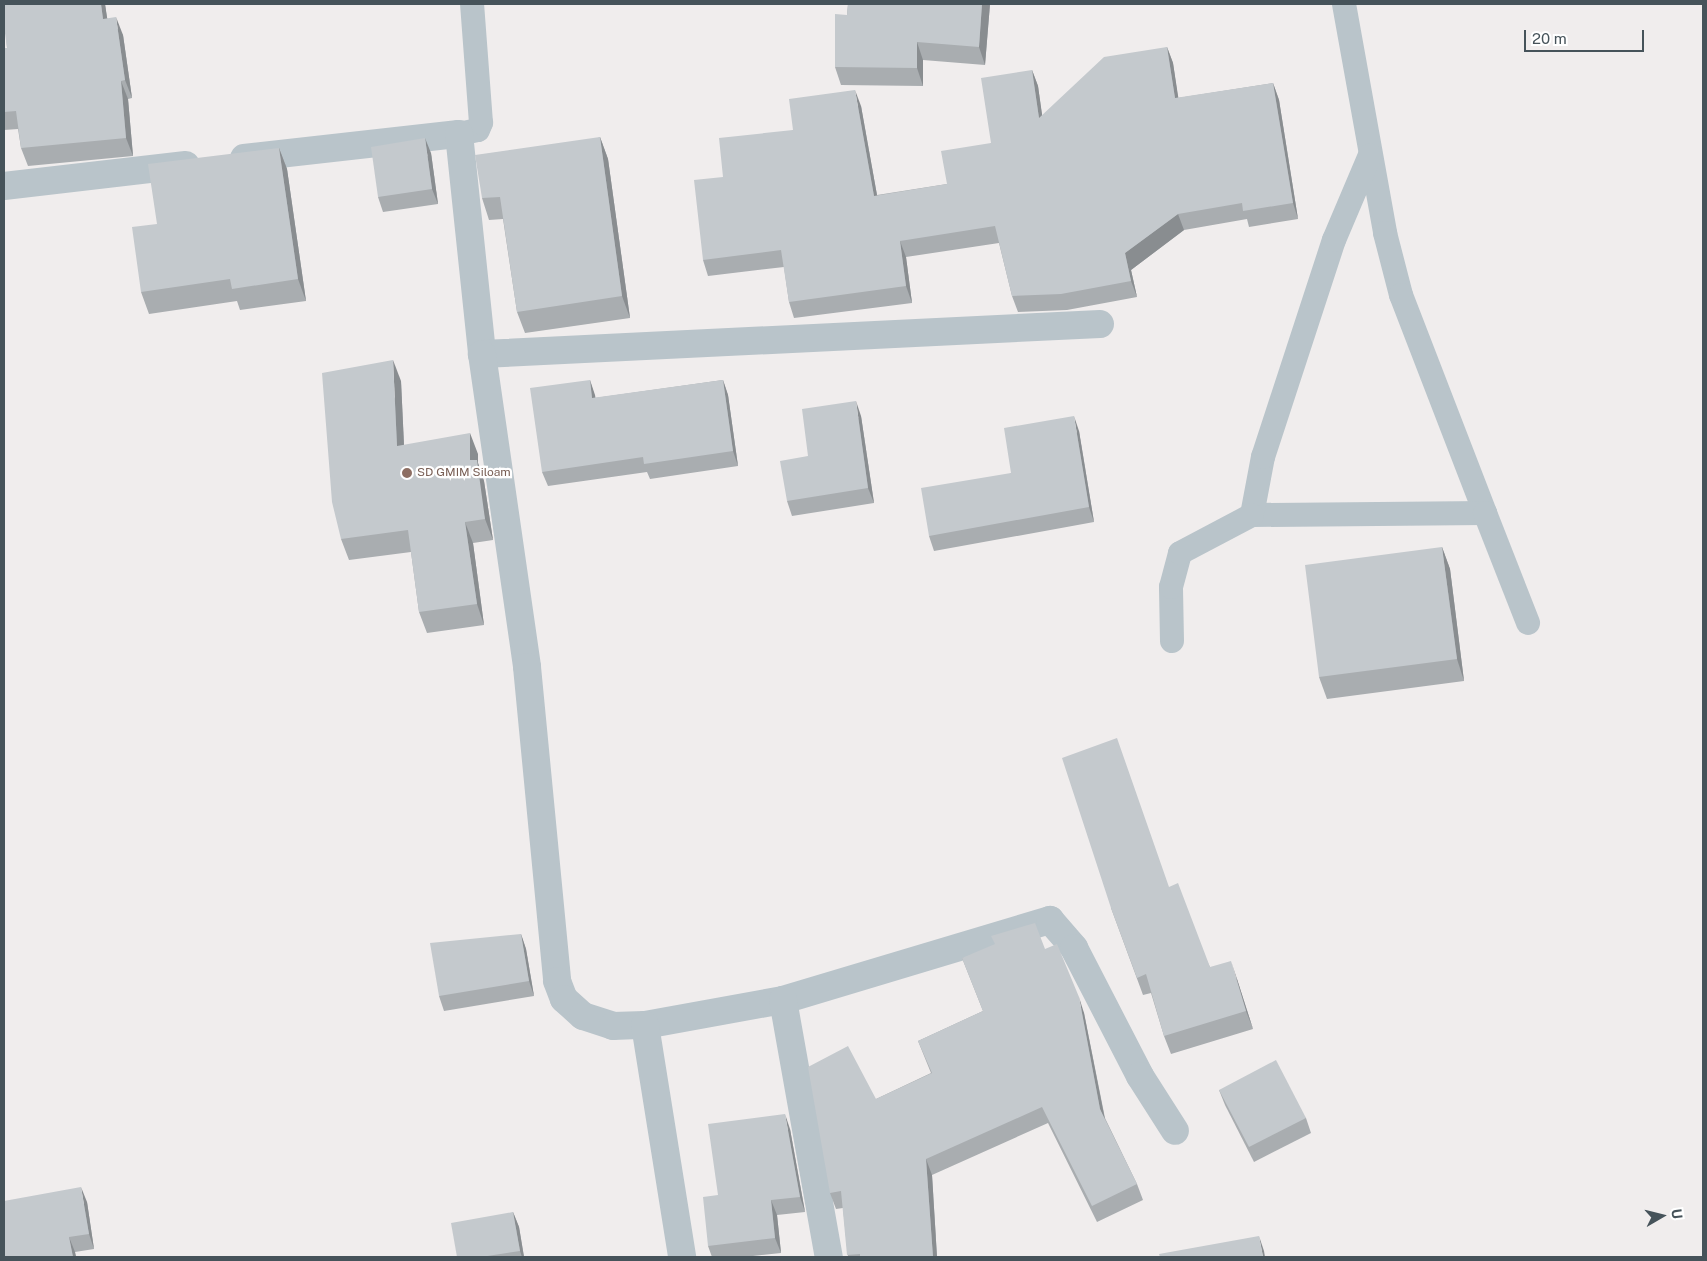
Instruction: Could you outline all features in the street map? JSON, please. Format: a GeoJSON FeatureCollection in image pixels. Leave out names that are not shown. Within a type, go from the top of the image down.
{"type":"FeatureCollection","features":[{"type":"Feature","properties":{"kind":"street"},"geometry":{"type":"LineString","coordinates":[[4,186],[459,134],[482,354],[527,667],[557,981],[564,999],[582,1016],[613,1026],[646,1025],[783,1000],[1050,920],[1074,948],[1140,1076],[1175,1131]]}},
{"type":"Feature","properties":{"kind":"street"},"geometry":{"type":"LineString","coordinates":[[482,354],[1100,324]]}},
{"type":"Feature","properties":{"kind":"street"},"geometry":{"type":"LineString","coordinates":[[783,1000],[829,1257]]}},
{"type":"Feature","properties":{"kind":"street"},"geometry":{"type":"LineString","coordinates":[[646,1025],[682,1257]]}},
{"type":"Feature","properties":{"kind":"lane"},"geometry":{"type":"LineString","coordinates":[[459,134],[478,130],[481,124],[472,4]]}},
{"type":"Feature","properties":{"kind":"lane"},"geometry":{"type":"LineString","coordinates":[[1344,4],[1370,155],[1401,294],[1528,623]]}},
{"type":"Feature","properties":{"kind":"lane"},"geometry":{"type":"LineString","coordinates":[[1252,515],[1275,419],[1334,240],[1370,155]]}},
{"type":"Feature","properties":{"kind":"lane"},"geometry":{"type":"LineString","coordinates":[[1172,641],[1171,588],[1180,553],[1252,515],[1485,513]]}},
{"type":"Feature","properties":{"kind":"building"},"geometry":{"type":"Polygon","coordinates":[[[4,4],[101,4],[103,19],[116,17],[125,80],[121,81],[126,138],[21,148],[16,111],[4,112],[4,48],[7,48],[4,4]]]}},
{"type":"Feature","properties":{"kind":"building"},"geometry":{"type":"Polygon","coordinates":[[[848,4],[982,4],[979,47],[917,42],[917,68],[835,67],[835,14],[847,15],[848,4]]]}},
{"type":"Feature","properties":{"kind":"building"},"geometry":{"type":"Polygon","coordinates":[[[1167,47],[1175,98],[1273,83],[1293,203],[1243,211],[1242,203],[1178,214],[1125,253],[1131,281],[1061,294],[1012,296],[995,226],[900,241],[906,286],[789,302],[781,250],[703,260],[694,180],[723,177],[719,138],[793,130],[789,99],[855,90],[874,196],[947,184],[941,151],[991,143],[981,78],[1032,70],[1039,118],[1104,57],[1167,47]]]}},
{"type":"Feature","properties":{"kind":"building"},"geometry":{"type":"Polygon","coordinates":[[[600,137],[622,296],[517,312],[500,197],[482,198],[475,155],[600,137]]]}},
{"type":"Feature","properties":{"kind":"building"},"geometry":{"type":"Polygon","coordinates":[[[425,138],[432,189],[378,197],[371,147],[425,138]]]}},
{"type":"Feature","properties":{"kind":"building"},"geometry":{"type":"Polygon","coordinates":[[[279,148],[298,279],[232,289],[230,279],[141,292],[132,227],[157,224],[148,164],[279,148]]]}},
{"type":"Feature","properties":{"kind":"building","name":"SD GMIM Siloam"},"geometry":{"type":"Polygon","coordinates":[[[393,360],[397,446],[470,433],[470,460],[477,460],[485,519],[465,522],[477,604],[419,612],[408,530],[341,539],[332,502],[322,373],[393,360]]]}},
{"type":"Feature","properties":{"kind":"building"},"geometry":{"type":"Polygon","coordinates":[[[590,380],[592,398],[723,380],[733,451],[644,464],[643,457],[542,472],[530,388],[590,380]]]}},
{"type":"Feature","properties":{"kind":"building"},"geometry":{"type":"Polygon","coordinates":[[[856,401],[868,488],[787,501],[780,461],[808,456],[802,409],[856,401]]]}},
{"type":"Feature","properties":{"kind":"building"},"geometry":{"type":"Polygon","coordinates":[[[1074,416],[1089,507],[929,536],[921,488],[1011,473],[1004,428],[1074,416]]]}},
{"type":"Feature","properties":{"kind":"building"},"geometry":{"type":"Polygon","coordinates":[[[1442,547],[1457,659],[1319,677],[1305,565],[1442,547]]]}},
{"type":"Feature","properties":{"kind":"building"},"geometry":{"type":"Polygon","coordinates":[[[1117,738],[1169,887],[1178,883],[1210,967],[1231,961],[1246,1011],[1164,1036],[1146,974],[1137,978],[1111,908],[1062,758],[1117,738]]]}},
{"type":"Feature","properties":{"kind":"building"},"geometry":{"type":"Polygon","coordinates":[[[1035,923],[1045,949],[1057,944],[1079,997],[1100,1109],[1137,1184],[1092,1206],[1042,1107],[926,1159],[933,1257],[860,1257],[860,1254],[847,1255],[841,1191],[830,1193],[808,1067],[848,1046],[876,1099],[932,1073],[918,1041],[983,1011],[962,958],[995,944],[991,936],[1035,923]]]}},
{"type":"Feature","properties":{"kind":"building"},"geometry":{"type":"Polygon","coordinates":[[[521,934],[529,981],[439,996],[430,943],[521,934]]]}},
{"type":"Feature","properties":{"kind":"building"},"geometry":{"type":"Polygon","coordinates":[[[1276,1060],[1306,1118],[1249,1147],[1219,1090],[1276,1060]]]}},
{"type":"Feature","properties":{"kind":"building"},"geometry":{"type":"Polygon","coordinates":[[[785,1114],[800,1197],[771,1200],[775,1238],[708,1246],[703,1197],[718,1195],[708,1124],[785,1114]]]}},
{"type":"Feature","properties":{"kind":"building"},"geometry":{"type":"Polygon","coordinates":[[[81,1187],[89,1234],[69,1237],[73,1257],[4,1257],[4,1201],[81,1187]]]}},
{"type":"Feature","properties":{"kind":"building"},"geometry":{"type":"Polygon","coordinates":[[[513,1212],[520,1251],[481,1257],[457,1257],[451,1223],[513,1212]]]}},
{"type":"Feature","properties":{"kind":"building"},"geometry":{"type":"Polygon","coordinates":[[[1259,1236],[1263,1257],[1160,1257],[1159,1254],[1259,1236]]]}},
{"type":"Feature","properties":{"kind":"place","name":"SD GMIM Siloam"},"geometry":{"type":"Point","coordinates":[407,473]}}]}
